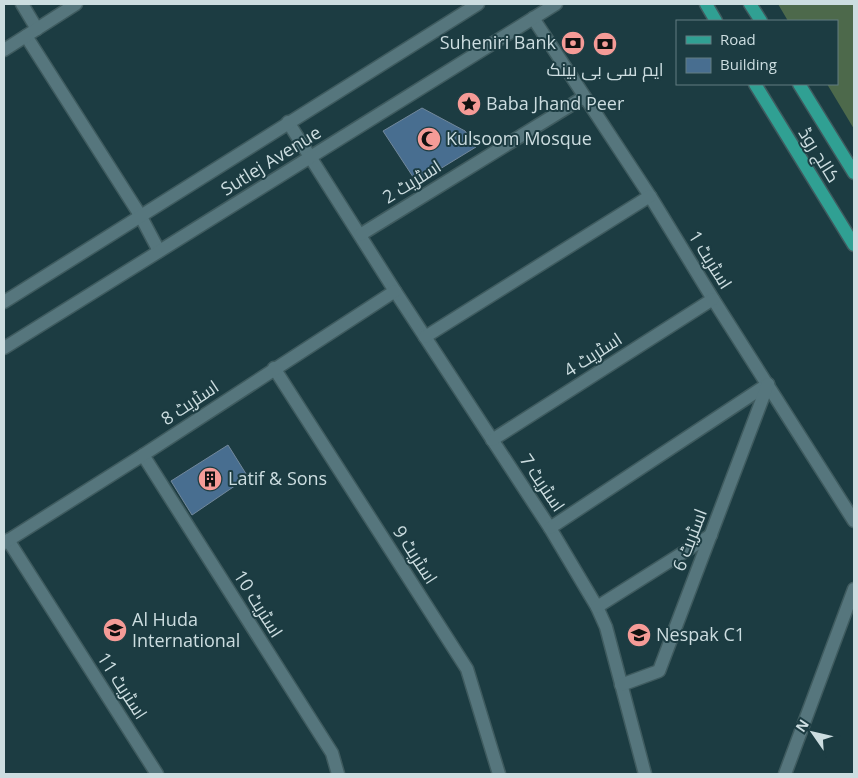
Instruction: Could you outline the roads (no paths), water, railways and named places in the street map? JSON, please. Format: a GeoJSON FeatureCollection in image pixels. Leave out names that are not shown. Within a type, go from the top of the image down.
{"type":"FeatureCollection","features":[{"type":"Feature","properties":{"kind":"main road"},"geometry":{"type":"LineString","coordinates":[[706,4],[715,20]]}},
{"type":"Feature","properties":{"kind":"main road"},"geometry":{"type":"LineString","coordinates":[[750,4],[760,20]]}},
{"type":"Feature","properties":{"kind":"main road","name":"کالج روڈ"},"geometry":{"type":"LineString","coordinates":[[756,85],[854,244]]}},
{"type":"Feature","properties":{"kind":"main road","name":"کالج روڈ"},"geometry":{"type":"LineString","coordinates":[[800,85],[854,173]]}},
{"type":"Feature","properties":{"kind":"street"},"geometry":{"type":"LineString","coordinates":[[22,4],[37,29]]}},
{"type":"Feature","properties":{"kind":"street"},"geometry":{"type":"LineString","coordinates":[[4,50],[76,4]]}},
{"type":"Feature","properties":{"kind":"street","name":"Sutlej Avenue"},"geometry":{"type":"LineString","coordinates":[[4,302],[478,4]]}},
{"type":"Feature","properties":{"kind":"street","name":"Sutlej Avenue"},"geometry":{"type":"LineString","coordinates":[[4,348],[556,4]]}},
{"type":"Feature","properties":{"kind":"street","name":"اسٹریٹ 1"},"geometry":{"type":"LineString","coordinates":[[533,18],[650,196],[854,521]]}},
{"type":"Feature","properties":{"kind":"street"},"geometry":{"type":"LineString","coordinates":[[26,36],[140,215],[159,252]]}},
{"type":"Feature","properties":{"kind":"street","name":"اسٹریٹ 2"},"geometry":{"type":"LineString","coordinates":[[360,234],[584,97]]}},
{"type":"Feature","properties":{"kind":"street","name":"اسٹریٹ 7"},"geometry":{"type":"LineString","coordinates":[[288,122],[395,291],[550,528],[597,607],[606,627],[645,774]]}},
{"type":"Feature","properties":{"kind":"street"},"geometry":{"type":"LineString","coordinates":[[425,337],[650,196]]}},
{"type":"Feature","properties":{"kind":"street","name":"اسٹریٹ 8"},"geometry":{"type":"LineString","coordinates":[[6,541],[143,455],[395,291]]}},
{"type":"Feature","properties":{"kind":"street","name":"اسٹریٹ 4"},"geometry":{"type":"LineString","coordinates":[[492,440],[713,299]]}},
{"type":"Feature","properties":{"kind":"street","name":"اسٹریٹ 9"},"geometry":{"type":"LineString","coordinates":[[274,368],[467,668],[499,774]]}},
{"type":"Feature","properties":{"kind":"street"},"geometry":{"type":"LineString","coordinates":[[550,528],[768,384]]}},
{"type":"Feature","properties":{"kind":"street","name":"اسٹریٹ 6"},"geometry":{"type":"LineString","coordinates":[[621,685],[659,671],[768,384]]}},
{"type":"Feature","properties":{"kind":"street","name":"اسٹریٹ 10"},"geometry":{"type":"LineString","coordinates":[[143,455],[332,753],[338,774]]}},
{"type":"Feature","properties":{"kind":"street"},"geometry":{"type":"LineString","coordinates":[[597,607],[711,535]]}},
{"type":"Feature","properties":{"kind":"street","name":"اسٹریٹ 11"},"geometry":{"type":"LineString","coordinates":[[6,541],[157,774]]}},
{"type":"Feature","properties":{"kind":"street"},"geometry":{"type":"LineString","coordinates":[[785,774],[854,589]]}},
{"type":"Feature","properties":{"kind":"place","name":"Suheniri Bank"},"geometry":{"type":"Point","coordinates":[573,43]}},
{"type":"Feature","properties":{"kind":"place","name":"ایم سی بی بینک"},"geometry":{"type":"Point","coordinates":[605,44]}},
{"type":"Feature","properties":{"kind":"place","name":"Baba Jhand Peer"},"geometry":{"type":"Point","coordinates":[469,104]}},
{"type":"Feature","properties":{"kind":"place","name":"Kulsoom Mosque"},"geometry":{"type":"Point","coordinates":[429,139]}},
{"type":"Feature","properties":{"kind":"place","name":"Latif & Sons"},"geometry":{"type":"Point","coordinates":[210,479]}},
{"type":"Feature","properties":{"kind":"place","name":"Al Huda International"},"geometry":{"type":"Point","coordinates":[115,630]}},
{"type":"Feature","properties":{"kind":"place","name":"Nespak C1"},"geometry":{"type":"Point","coordinates":[639,635]}}]}
